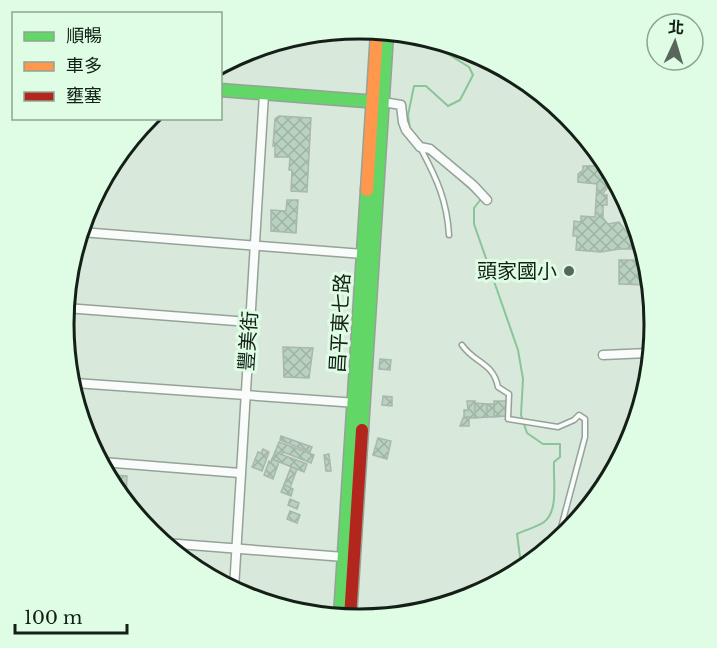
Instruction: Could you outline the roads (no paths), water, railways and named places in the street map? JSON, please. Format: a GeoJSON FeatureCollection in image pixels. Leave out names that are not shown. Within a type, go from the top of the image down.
{"type":"FeatureCollection","features":[{"type":"Feature","properties":{"kind":"street","name":"昌平東七路"},"geometry":{"type":"LineString","coordinates":[[341,608],[359,403],[377,102],[377,40]]}},
{"type":"Feature","properties":{"kind":"street","name":"昌平東七路"},"geometry":{"type":"LineString","coordinates":[[350,609],[363,254],[377,102],[386,40]]}},
{"type":"Feature","properties":{"kind":"street"},"geometry":{"type":"LineString","coordinates":[[222,90],[401,105],[406,130],[420,147],[430,149],[473,185],[487,200]]}},
{"type":"Feature","properties":{"kind":"street","name":"豐美街"},"geometry":{"type":"LineString","coordinates":[[234,581],[264,94]]}},
{"type":"Feature","properties":{"kind":"street"},"geometry":{"type":"LineString","coordinates":[[89,233],[363,254]]}},
{"type":"Feature","properties":{"kind":"street"},"geometry":{"type":"LineString","coordinates":[[74,309],[249,322]]}},
{"type":"Feature","properties":{"kind":"street"},"geometry":{"type":"LineString","coordinates":[[603,355],[642,353]]}},
{"type":"Feature","properties":{"kind":"street"},"geometry":{"type":"LineString","coordinates":[[80,383],[359,403]]}},
{"type":"Feature","properties":{"kind":"street"},"geometry":{"type":"LineString","coordinates":[[110,463],[240,473]]}},
{"type":"Feature","properties":{"kind":"street"},"geometry":{"type":"LineString","coordinates":[[178,544],[344,557]]}},
{"type":"Feature","properties":{"kind":"lane"},"geometry":{"type":"LineString","coordinates":[[420,147],[439,182],[446,204],[449,235]]}},
{"type":"Feature","properties":{"kind":"lane"},"geometry":{"type":"LineString","coordinates":[[462,345],[467,353],[482,362],[495,375],[498,387],[509,394],[508,419],[558,427],[574,420],[579,414],[585,419],[585,436],[562,524]]}},
{"type":"Feature","properties":{"kind":"waterway"},"geometry":{"type":"LineString","coordinates":[[410,130],[408,115],[414,86],[426,86],[448,106],[460,100],[473,75],[469,67],[446,53]]}},
{"type":"Feature","properties":{"kind":"waterway"},"geometry":{"type":"LineString","coordinates":[[439,161],[477,195]]}},
{"type":"Feature","properties":{"kind":"waterway"},"geometry":{"type":"LineString","coordinates":[[481,199],[474,208],[474,224],[518,350],[523,379],[521,415],[527,433],[543,444],[560,444],[560,457],[554,462],[552,511],[541,524],[517,534],[520,559]]}},
{"type":"Feature","properties":{"kind":"place","name":"頭家國小"},"geometry":{"type":"Point","coordinates":[569,271]}}]}
